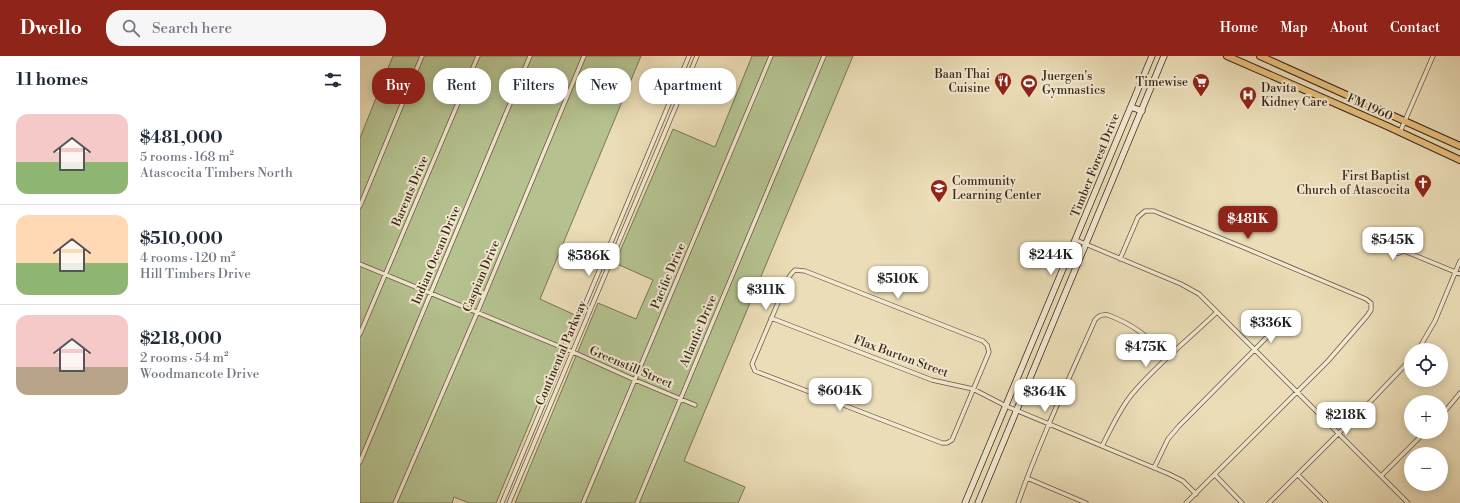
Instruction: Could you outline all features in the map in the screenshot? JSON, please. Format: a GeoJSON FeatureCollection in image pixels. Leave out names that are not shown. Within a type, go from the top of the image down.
{"type":"FeatureCollection","features":[{"type":"Feature","properties":{"kind":"main road","name":"Timber Forest Drive"},"geometry":{"type":"LineString","coordinates":[[965,503],[1152,56]]}},
{"type":"Feature","properties":{"kind":"main road","name":"Timber Forest Drive"},"geometry":{"type":"LineString","coordinates":[[978,503],[1164,56]]}},
{"type":"Feature","properties":{"kind":"main road","name":"FM 1960"},"geometry":{"type":"LineString","coordinates":[[1227,56],[1460,160]]}},
{"type":"Feature","properties":{"kind":"main road","name":"FM 1960"},"geometry":{"type":"LineString","coordinates":[[1260,56],[1460,146]]}},
{"type":"Feature","properties":{"kind":"main road"},"geometry":{"type":"LineString","coordinates":[[1131,107],[1142,111]]}},
{"type":"Feature","properties":{"kind":"main road"},"geometry":{"type":"LineString","coordinates":[[1112,150],[1123,155]]}},
{"type":"Feature","properties":{"kind":"main road"},"geometry":{"type":"LineString","coordinates":[[1039,327],[1050,331]]}},
{"type":"Feature","properties":{"kind":"street"},"geometry":{"type":"LineString","coordinates":[[360,206],[422,56]]}},
{"type":"Feature","properties":{"kind":"street","name":"Barents Drive"},"geometry":{"type":"LineString","coordinates":[[360,334],[478,56]]}},
{"type":"Feature","properties":{"kind":"street","name":"Indian Ocean Drive"},"geometry":{"type":"LineString","coordinates":[[360,462],[530,56]]}},
{"type":"Feature","properties":{"kind":"street","name":"Caspian Drive"},"geometry":{"type":"LineString","coordinates":[[395,503],[477,313],[584,56]]}},
{"type":"Feature","properties":{"kind":"street","name":"Continental Parkway"},"geometry":{"type":"LineString","coordinates":[[502,503],[689,56]]}},
{"type":"Feature","properties":{"kind":"street","name":"Continental Parkway"},"geometry":{"type":"LineString","coordinates":[[509,503],[697,56]]}},
{"type":"Feature","properties":{"kind":"street","name":"Pacific Drive"},"geometry":{"type":"LineString","coordinates":[[583,503],[771,56]]}},
{"type":"Feature","properties":{"kind":"street","name":"Atlantic Drive"},"geometry":{"type":"LineString","coordinates":[[637,503],[824,56]]}},
{"type":"Feature","properties":{"kind":"street"},"geometry":{"type":"LineString","coordinates":[[1400,132],[1433,56]]}},
{"type":"Feature","properties":{"kind":"street"},"geometry":{"type":"LineString","coordinates":[[1120,259],[1138,217],[1145,211],[1154,211],[1366,299],[1371,303],[1371,310],[1364,322],[1328,361],[1215,476],[1186,503]]}},
{"type":"Feature","properties":{"kind":"street"},"geometry":{"type":"LineString","coordinates":[[1076,240],[1191,289],[1206,300],[1408,503]]}},
{"type":"Feature","properties":{"kind":"street"},"geometry":{"type":"LineString","coordinates":[[1402,250],[1460,274]]}},
{"type":"Feature","properties":{"kind":"street"},"geometry":{"type":"LineString","coordinates":[[1422,343],[1435,321],[1460,261]]}},
{"type":"Feature","properties":{"kind":"street","name":"Greenstill Street"},"geometry":{"type":"LineString","coordinates":[[360,264],[573,352],[695,405]]}},
{"type":"Feature","properties":{"kind":"street"},"geometry":{"type":"LineString","coordinates":[[795,270],[804,271],[983,342],[987,345],[989,352],[952,440],[942,444],[755,371],[752,363],[771,318],[792,272],[795,270]]}},
{"type":"Feature","properties":{"kind":"street"},"geometry":{"type":"LineString","coordinates":[[1102,446],[1132,394],[1168,357],[1217,312]]}},
{"type":"Feature","properties":{"kind":"street"},"geometry":{"type":"LineString","coordinates":[[1018,503],[1048,424],[1098,316],[1104,314],[1126,322],[1140,331],[1168,357]]}},
{"type":"Feature","properties":{"kind":"street","name":"Flax Burton Street"},"geometry":{"type":"LineString","coordinates":[[771,318],[932,380],[974,389],[992,400],[1180,479],[1196,494]]}},
{"type":"Feature","properties":{"kind":"street"},"geometry":{"type":"LineString","coordinates":[[1154,468],[1168,439],[1267,337],[1270,328]]}},
{"type":"Feature","properties":{"kind":"street"},"geometry":{"type":"LineString","coordinates":[[1269,503],[1404,366]]}},
{"type":"Feature","properties":{"kind":"street"},"geometry":{"type":"LineString","coordinates":[[1448,408],[1460,393]]}},
{"type":"Feature","properties":{"kind":"street"},"geometry":{"type":"LineString","coordinates":[[1381,476],[1419,439]]}},
{"type":"Feature","properties":{"kind":"street"},"geometry":{"type":"LineString","coordinates":[[1298,475],[1326,503]]}},
{"type":"Feature","properties":{"kind":"street"},"geometry":{"type":"LineString","coordinates":[[1215,476],[1242,503]]}},
{"type":"Feature","properties":{"kind":"street"},"geometry":{"type":"LineString","coordinates":[[1027,478],[1086,503]]}},
{"type":"Feature","properties":{"kind":"green space"},"geometry":{"type":"Polygon","coordinates":[[[393,56],[641,56],[631,80],[631,68],[576,68],[576,104],[621,104],[540,299],[575,315],[496,503],[469,503],[454,497],[452,503],[360,503],[360,138],[374,104],[425,104],[425,68],[388,68],[393,56]]]}},
{"type":"Feature","properties":{"kind":"green space"},"geometry":{"type":"Polygon","coordinates":[[[752,56],[853,56],[684,461],[745,487],[738,503],[515,503],[598,303],[636,319],[653,280],[615,263],[673,129],[715,147],[732,104],[736,104],[736,95],[752,56]]]}},
{"type":"Feature","properties":{"kind":"place","name":"Baan Thai Cuisine"},"geometry":{"type":"Point","coordinates":[1003,96]}},
{"type":"Feature","properties":{"kind":"place","name":"Timewise"},"geometry":{"type":"Point","coordinates":[1201,97]}},
{"type":"Feature","properties":{"kind":"place","name":"Juergen's Gymnastics"},"geometry":{"type":"Point","coordinates":[1029,98]}},
{"type":"Feature","properties":{"kind":"place","name":"Davita Kidney Care"},"geometry":{"type":"Point","coordinates":[1248,110]}},
{"type":"Feature","properties":{"kind":"place","name":"First Baptist Church of Atascocita"},"geometry":{"type":"Point","coordinates":[1423,198]}},
{"type":"Feature","properties":{"kind":"place","name":"Community Learning Center"},"geometry":{"type":"Point","coordinates":[939,203]}}]}
